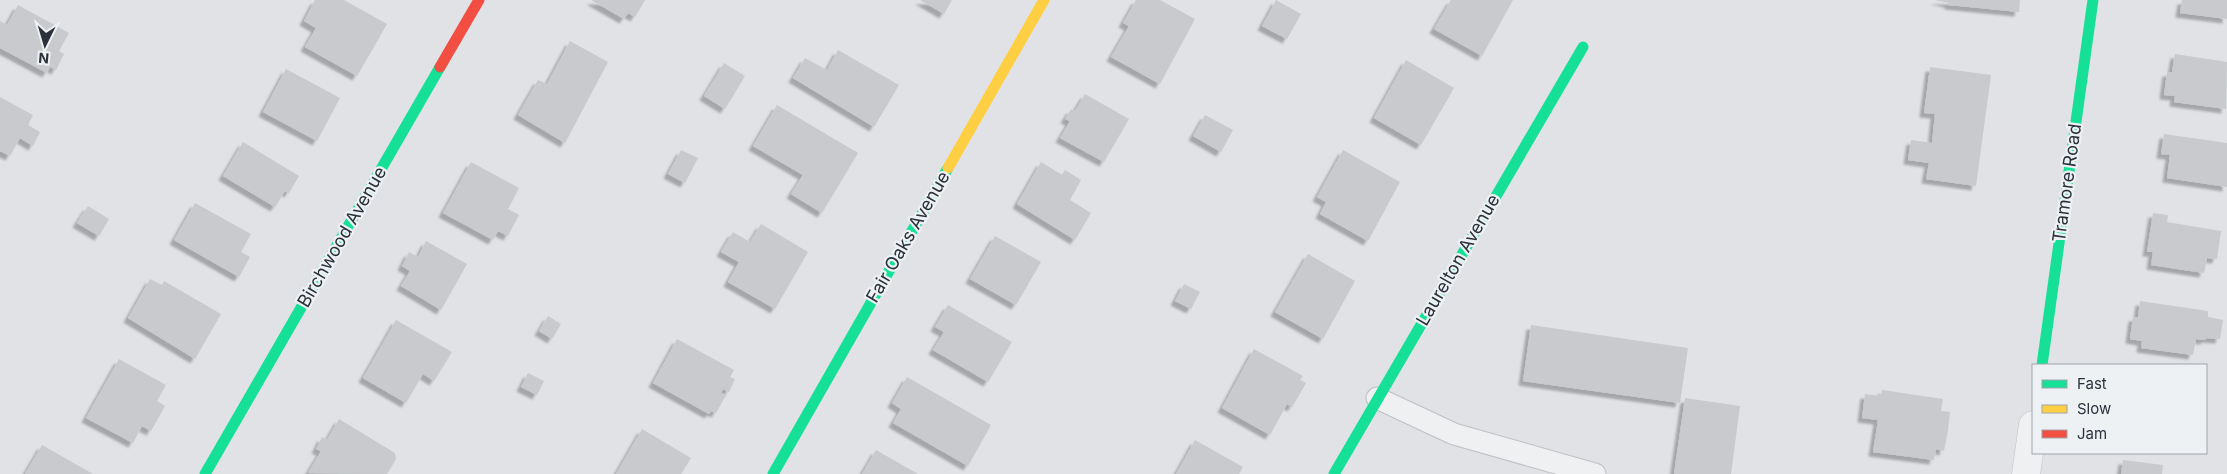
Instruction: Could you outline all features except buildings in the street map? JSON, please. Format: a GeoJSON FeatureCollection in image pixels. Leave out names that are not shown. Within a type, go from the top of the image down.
{"type":"FeatureCollection","features":[{"type":"Feature","properties":{"kind":"street","name":"Birchwood Avenue"},"geometry":{"type":"LineString","coordinates":[[205,474],[479,0]]}},
{"type":"Feature","properties":{"kind":"street","name":"Fair Oaks Avenue"},"geometry":{"type":"LineString","coordinates":[[773,474],[1044,0]]}},
{"type":"Feature","properties":{"kind":"street","name":"Tramore Road"},"geometry":{"type":"LineString","coordinates":[[2042,364],[2093,0]]}},
{"type":"Feature","properties":{"kind":"street","name":"Laurelton Avenue"},"geometry":{"type":"LineString","coordinates":[[1334,474],[1583,46]]}},
{"type":"Feature","properties":{"kind":"street"},"geometry":{"type":"LineString","coordinates":[[2026,474],[2032,432]]}},
{"type":"Feature","properties":{"kind":"lane"},"geometry":{"type":"LineString","coordinates":[[1377,398],[1454,434],[1594,474]]}},
{"type":"Feature","properties":{"kind":"traffic: fast"},"geometry":{"type":"LineString","coordinates":[[2042,364],[2093,0]]}},
{"type":"Feature","properties":{"kind":"traffic: fast"},"geometry":{"type":"LineString","coordinates":[[1334,474],[1583,47]]}},
{"type":"Feature","properties":{"kind":"traffic: fast"},"geometry":{"type":"LineString","coordinates":[[205,474],[440,67]]}},
{"type":"Feature","properties":{"kind":"traffic: fast"},"geometry":{"type":"LineString","coordinates":[[773,474],[948,168]]}},
{"type":"Feature","properties":{"kind":"traffic: slow"},"geometry":{"type":"LineString","coordinates":[[948,168],[1044,0]]}},
{"type":"Feature","properties":{"kind":"traffic: jam"},"geometry":{"type":"LineString","coordinates":[[440,67],[479,0]]}}]}
